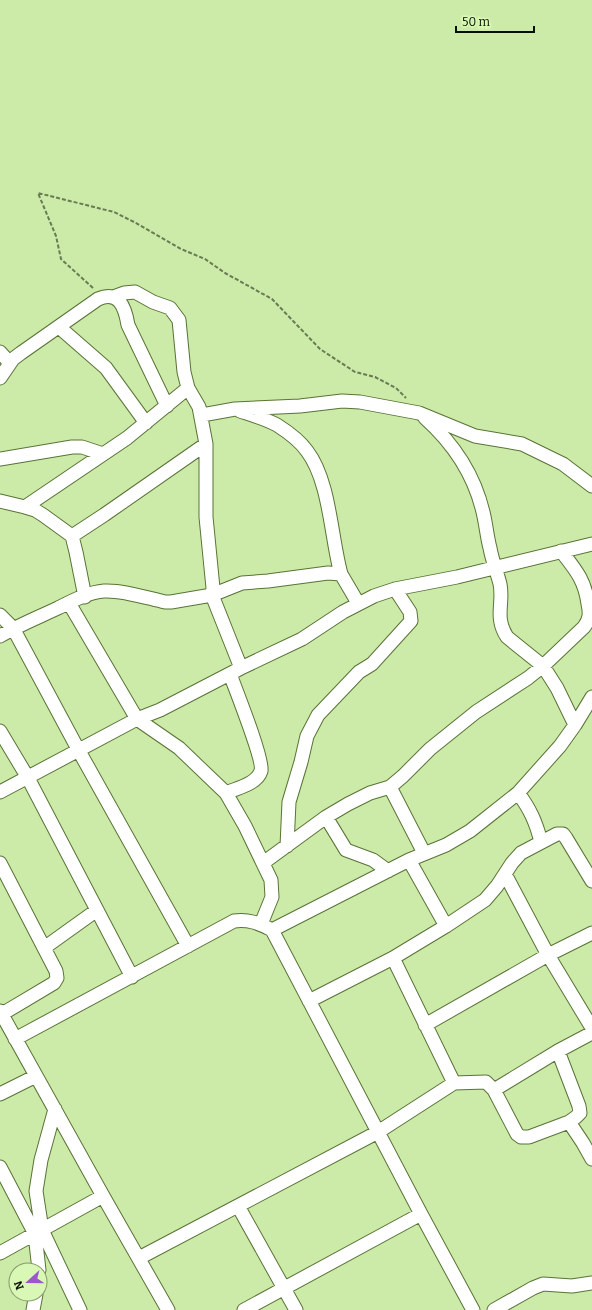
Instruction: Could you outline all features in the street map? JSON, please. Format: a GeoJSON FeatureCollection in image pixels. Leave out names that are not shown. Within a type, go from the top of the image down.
{"type":"FeatureCollection","features":[{"type":"Feature","properties":{"kind":"street"},"geometry":{"type":"LineString","coordinates":[[0,378],[10,363],[21,353],[87,306],[108,297],[135,292],[153,302],[170,308],[179,320],[182,359],[188,388],[197,401],[202,415],[206,444],[206,517],[213,588],[212,595],[236,671],[261,766],[261,771],[251,782],[226,793]]}},
{"type":"Feature","properties":{"kind":"street"},"geometry":{"type":"LineString","coordinates":[[108,297],[119,300],[127,318],[128,325],[167,406]]}},
{"type":"Feature","properties":{"kind":"street"},"geometry":{"type":"LineString","coordinates":[[59,327],[106,368],[146,423]]}},
{"type":"Feature","properties":{"kind":"street"},"geometry":{"type":"LineString","coordinates":[[0,352],[10,363]]}},
{"type":"Feature","properties":{"kind":"street"},"geometry":{"type":"LineString","coordinates":[[26,507],[128,438],[188,388]]}},
{"type":"Feature","properties":{"kind":"street"},"geometry":{"type":"LineString","coordinates":[[202,415],[234,409],[300,406],[342,401],[360,402],[419,413],[475,436],[522,444],[563,464],[592,486]]}},
{"type":"Feature","properties":{"kind":"street"},"geometry":{"type":"LineString","coordinates":[[234,409],[276,425],[295,438],[307,451],[322,484],[341,574],[358,603]]}},
{"type":"Feature","properties":{"kind":"street"},"geometry":{"type":"LineString","coordinates":[[419,413],[451,444],[469,472],[478,493],[484,514],[500,590],[500,617],[504,632],[507,637],[543,666],[557,688],[576,725]]}},
{"type":"Feature","properties":{"kind":"street"},"geometry":{"type":"LineString","coordinates":[[72,536],[206,444]]}},
{"type":"Feature","properties":{"kind":"street"},"geometry":{"type":"LineString","coordinates":[[0,459],[72,447],[82,447],[103,454]]}},
{"type":"Feature","properties":{"kind":"street"},"geometry":{"type":"LineString","coordinates":[[0,502],[26,507],[43,515],[72,536],[85,597]]}},
{"type":"Feature","properties":{"kind":"street"},"geometry":{"type":"LineString","coordinates":[[0,792],[137,719],[160,710],[308,636],[358,603],[374,596],[395,589],[457,577],[592,544]]}},
{"type":"Feature","properties":{"kind":"street"},"geometry":{"type":"LineString","coordinates":[[263,863],[326,817],[370,793],[390,786],[403,776],[430,749],[476,712],[528,678],[543,666],[584,627],[589,621],[590,612],[587,591],[581,578],[561,551]]}},
{"type":"Feature","properties":{"kind":"street"},"geometry":{"type":"LineString","coordinates":[[0,636],[13,628],[96,592],[118,592],[165,602],[212,595],[242,583],[328,573],[341,574]]}},
{"type":"Feature","properties":{"kind":"street"},"geometry":{"type":"LineString","coordinates":[[287,846],[289,802],[307,736],[318,715],[359,672],[372,664],[411,621],[410,612],[395,589]]}},
{"type":"Feature","properties":{"kind":"street"},"geometry":{"type":"LineString","coordinates":[[69,603],[137,719],[179,748],[226,793],[245,826],[271,880],[272,897],[266,927]]}},
{"type":"Feature","properties":{"kind":"street"},"geometry":{"type":"LineString","coordinates":[[0,615],[13,628],[79,751],[188,946]]}},
{"type":"Feature","properties":{"kind":"street"},"geometry":{"type":"LineString","coordinates":[[266,927],[424,853],[446,845],[470,831],[518,793],[560,746],[576,725],[592,697]]}},
{"type":"Feature","properties":{"kind":"street"},"geometry":{"type":"LineString","coordinates":[[0,730],[28,778],[132,976]]}},
{"type":"Feature","properties":{"kind":"street"},"geometry":{"type":"LineString","coordinates":[[390,786],[424,853]]}},
{"type":"Feature","properties":{"kind":"street"},"geometry":{"type":"LineString","coordinates":[[518,793],[536,822],[541,842]]}},
{"type":"Feature","properties":{"kind":"street"},"geometry":{"type":"LineString","coordinates":[[326,817],[346,850],[373,860],[388,871]]}},
{"type":"Feature","properties":{"kind":"street"},"geometry":{"type":"LineString","coordinates":[[309,1001],[393,958],[485,900],[521,853],[558,834],[563,834],[566,838],[592,881]]}},
{"type":"Feature","properties":{"kind":"street"},"geometry":{"type":"LineString","coordinates":[[409,860],[446,926]]}},
{"type":"Feature","properties":{"kind":"street"},"geometry":{"type":"LineString","coordinates":[[0,864],[56,971],[57,978],[54,983],[1,1012],[168,1310]]}},
{"type":"Feature","properties":{"kind":"street"},"geometry":{"type":"LineString","coordinates":[[505,874],[548,955],[592,1028]]}},
{"type":"Feature","properties":{"kind":"street"},"geometry":{"type":"LineString","coordinates":[[44,948],[97,910]]}},
{"type":"Feature","properties":{"kind":"street"},"geometry":{"type":"LineString","coordinates":[[15,1039],[234,921],[245,920],[266,927],[309,1001],[470,1309]]}},
{"type":"Feature","properties":{"kind":"street"},"geometry":{"type":"LineString","coordinates":[[425,1025],[548,955],[592,933]]}},
{"type":"Feature","properties":{"kind":"street"},"geometry":{"type":"LineString","coordinates":[[393,958],[454,1083]]}},
{"type":"Feature","properties":{"kind":"street"},"geometry":{"type":"LineString","coordinates":[[494,1090],[558,1051],[592,1033]]}},
{"type":"Feature","properties":{"kind":"street"},"geometry":{"type":"LineString","coordinates":[[139,1258],[378,1132],[454,1083],[486,1082],[494,1090],[516,1134],[521,1137],[529,1137],[569,1122],[580,1113],[579,1106],[558,1051]]}},
{"type":"Feature","properties":{"kind":"street"},"geometry":{"type":"LineString","coordinates":[[0,1094],[36,1076]]}},
{"type":"Feature","properties":{"kind":"street"},"geometry":{"type":"LineString","coordinates":[[39,1262],[39,1232],[36,1191],[38,1174],[54,1109]]}},
{"type":"Feature","properties":{"kind":"street"},"geometry":{"type":"LineString","coordinates":[[569,1122],[592,1159]]}},
{"type":"Feature","properties":{"kind":"street"},"geometry":{"type":"LineString","coordinates":[[0,1167],[39,1232],[80,1310]]}},
{"type":"Feature","properties":{"kind":"street"},"geometry":{"type":"LineString","coordinates":[[0,1253],[103,1196]]}},
{"type":"Feature","properties":{"kind":"street"},"geometry":{"type":"LineString","coordinates":[[238,1206],[296,1310]]}},
{"type":"Feature","properties":{"kind":"street"},"geometry":{"type":"LineString","coordinates":[[244,1310],[421,1214]]}},
{"type":"Feature","properties":{"kind":"street"},"geometry":{"type":"LineString","coordinates":[[494,1310],[543,1284],[572,1286],[592,1283]]}},
{"type":"Feature","properties":{"kind":"path"},"geometry":{"type":"LineString","coordinates":[[108,297],[61,259],[59,243],[38,193],[114,212],[181,249],[205,259],[225,273],[272,299],[320,349],[355,372],[375,377],[396,388],[419,413]]}}]}
